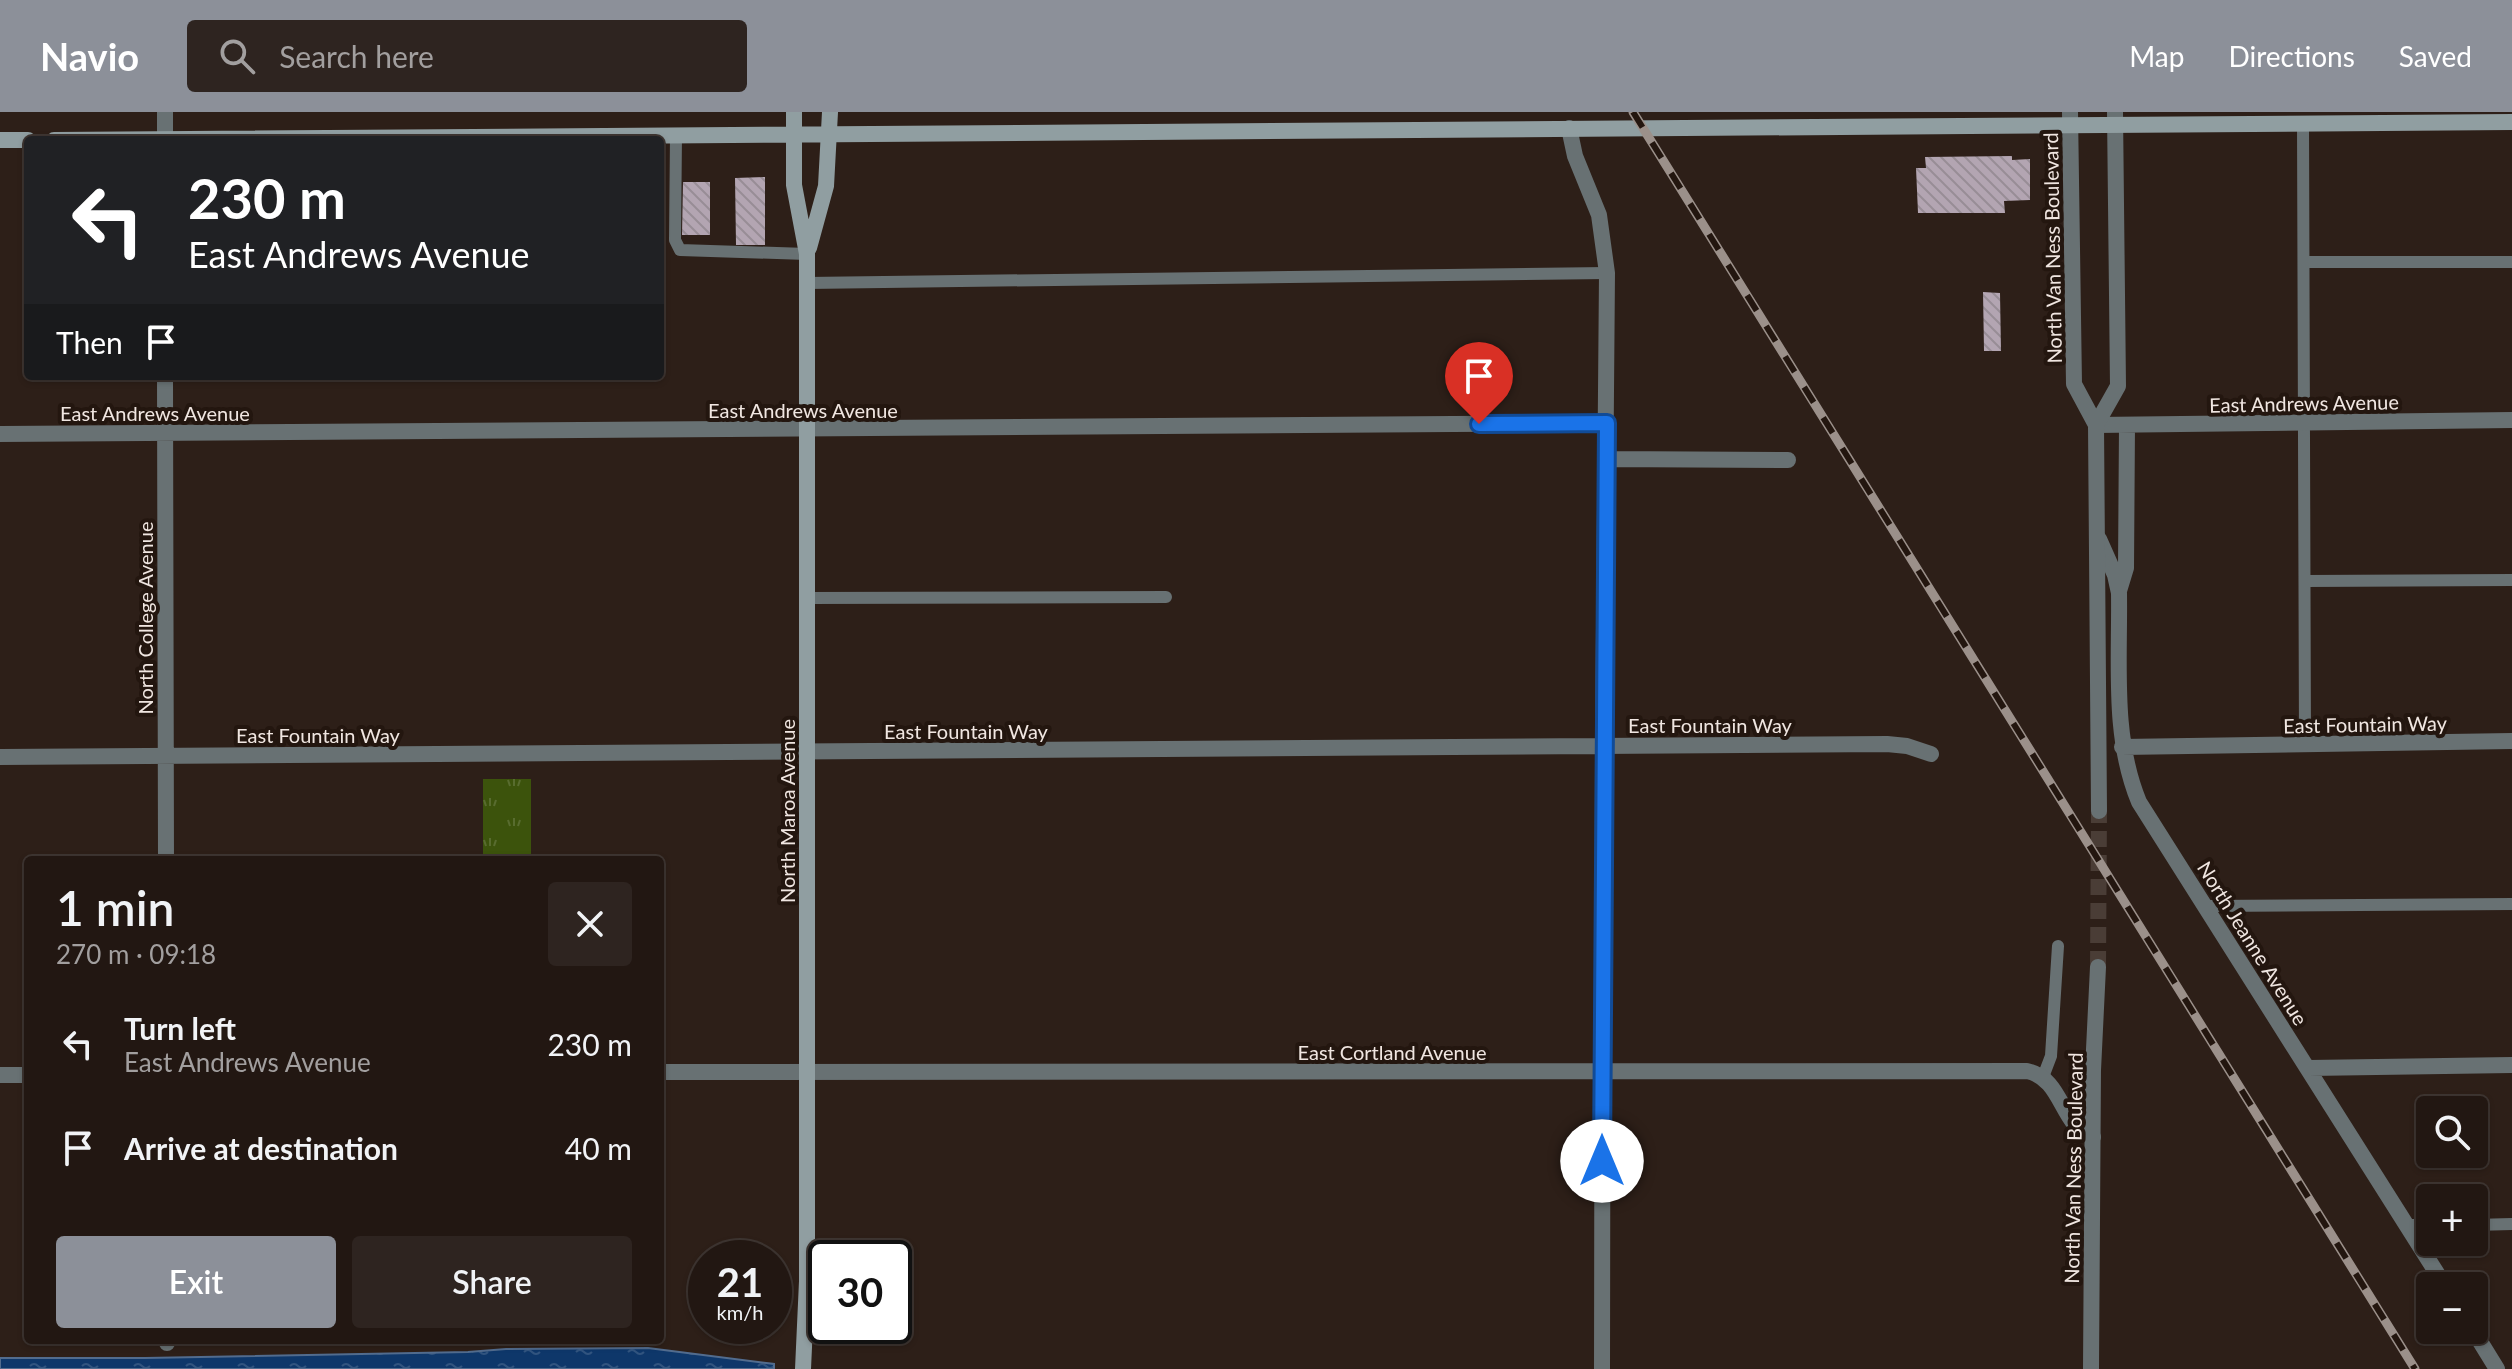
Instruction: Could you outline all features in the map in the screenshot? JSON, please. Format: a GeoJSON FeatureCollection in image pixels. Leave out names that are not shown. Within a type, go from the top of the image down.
{"type":"FeatureCollection","features":[{"type":"Feature","properties":{"kind":"main road","name":"North Maroa Avenue"},"geometry":{"type":"LineString","coordinates":[[794,112],[794,185],[807,254],[808,1073],[807,1281],[803,1369]]}},
{"type":"Feature","properties":{"kind":"main road","name":"North Maroa Avenue"},"geometry":{"type":"LineString","coordinates":[[807,254],[826,186],[830,112]]}},
{"type":"Feature","properties":{"kind":"main road"},"geometry":{"type":"LineString","coordinates":[[574,136],[1569,128],[2070,118],[2303,125],[2512,122]]}},
{"type":"Feature","properties":{"kind":"main road"},"geometry":{"type":"LineString","coordinates":[[0,140],[24,140]]}},
{"type":"Feature","properties":{"kind":"street"},"geometry":{"type":"LineString","coordinates":[[165,112],[165,136]]}},
{"type":"Feature","properties":{"kind":"street","name":"North Van Ness Boulevard"},"geometry":{"type":"LineString","coordinates":[[2070,118],[2074,384],[2096,425],[2099,811]]}},
{"type":"Feature","properties":{"kind":"street","name":"North Van Ness Boulevard"},"geometry":{"type":"LineString","coordinates":[[2096,425],[2118,386],[2115,118]]}},
{"type":"Feature","properties":{"kind":"street"},"geometry":{"type":"LineString","coordinates":[[1569,128],[1575,156],[1599,215],[1607,273],[1602,1369]]}},
{"type":"Feature","properties":{"kind":"street","name":"North College Avenue"},"geometry":{"type":"LineString","coordinates":[[165,380],[166,856]]}},
{"type":"Feature","properties":{"kind":"street","name":"East Andrews Avenue"},"geometry":{"type":"LineString","coordinates":[[2096,425],[2512,420]]}},
{"type":"Feature","properties":{"kind":"street","name":"East Andrews Avenue"},"geometry":{"type":"LineString","coordinates":[[0,434],[1607,423]]}},
{"type":"Feature","properties":{"kind":"street","name":"North Jeanne Avenue"},"geometry":{"type":"LineString","coordinates":[[2119,593],[2126,568],[2127,425]]}},
{"type":"Feature","properties":{"kind":"street"},"geometry":{"type":"LineString","coordinates":[[1606,459],[1788,460]]}},
{"type":"Feature","properties":{"kind":"street","name":"North Jeanne Avenue"},"geometry":{"type":"LineString","coordinates":[[2097,534],[2115,575],[2119,593],[2122,747],[2128,776],[2139,802],[2436,1272]]}},
{"type":"Feature","properties":{"kind":"street","name":"East Fountain Way"},"geometry":{"type":"LineString","coordinates":[[2122,747],[2512,741]]}},
{"type":"Feature","properties":{"kind":"street","name":"East Fountain Way"},"geometry":{"type":"LineString","coordinates":[[0,757],[1887,744],[1907,746],[1931,754]]}},
{"type":"Feature","properties":{"kind":"street","name":"North Van Ness Boulevard"},"geometry":{"type":"LineString","coordinates":[[2091,1369],[2098,967]]}},
{"type":"Feature","properties":{"kind":"street"},"geometry":{"type":"LineString","coordinates":[[2309,1068],[2512,1065]]}},
{"type":"Feature","properties":{"kind":"street","name":"East Cortland Avenue"},"geometry":{"type":"LineString","coordinates":[[664,1072],[2027,1071],[2043,1077]]}},
{"type":"Feature","properties":{"kind":"street"},"geometry":{"type":"LineString","coordinates":[[0,1075],[24,1075]]}},
{"type":"Feature","properties":{"kind":"street"},"geometry":{"type":"LineString","coordinates":[[2043,1077],[2067,1110],[2072,1124],[2093,1137]]}},
{"type":"Feature","properties":{"kind":"street"},"geometry":{"type":"LineString","coordinates":[[2482,1344],[2497,1369]]}},
{"type":"Feature","properties":{"kind":"lane"},"geometry":{"type":"LineString","coordinates":[[2303,125],[2305,745]]}},
{"type":"Feature","properties":{"kind":"lane"},"geometry":{"type":"LineString","coordinates":[[676,135],[675,240],[680,250],[807,254]]}},
{"type":"Feature","properties":{"kind":"lane"},"geometry":{"type":"LineString","coordinates":[[2304,262],[2512,262]]}},
{"type":"Feature","properties":{"kind":"lane"},"geometry":{"type":"LineString","coordinates":[[807,283],[1607,273]]}},
{"type":"Feature","properties":{"kind":"lane"},"geometry":{"type":"LineString","coordinates":[[2305,581],[2512,580]]}},
{"type":"Feature","properties":{"kind":"lane"},"geometry":{"type":"LineString","coordinates":[[807,598],[1166,597]]}},
{"type":"Feature","properties":{"kind":"lane"},"geometry":{"type":"LineString","coordinates":[[2206,906],[2512,904]]}},
{"type":"Feature","properties":{"kind":"lane"},"geometry":{"type":"LineString","coordinates":[[2043,1077],[2051,1056],[2058,946]]}},
{"type":"Feature","properties":{"kind":"lane"},"geometry":{"type":"LineString","coordinates":[[2488,1225],[2512,1224]]}},
{"type":"Feature","properties":{"kind":"lane"},"geometry":{"type":"LineString","coordinates":[[2407,1225],[2416,1225]]}},
{"type":"Feature","properties":{"kind":"green space"},"geometry":{"type":"Polygon","coordinates":[[[483,779],[531,779],[531,856],[483,856],[483,779]]]}},
{"type":"Feature","properties":{"kind":"water"},"geometry":{"type":"Polygon","coordinates":[[[648,1348],[774,1364],[774,1369],[0,1369],[0,1358],[648,1348]]]}},
{"type":"Feature","properties":{"kind":"building"},"geometry":{"type":"Polygon","coordinates":[[[2012,156],[2012,160],[2030,159],[2030,200],[2004,201],[2005,213],[1918,213],[1916,168],[1926,168],[1925,157],[2012,156]]]}},
{"type":"Feature","properties":{"kind":"building"},"geometry":{"type":"Polygon","coordinates":[[[765,177],[765,245],[736,245],[735,178],[765,177]]]}},
{"type":"Feature","properties":{"kind":"building"},"geometry":{"type":"Polygon","coordinates":[[[683,182],[710,182],[710,235],[682,235],[683,182]]]}},
{"type":"Feature","properties":{"kind":"building"},"geometry":{"type":"Polygon","coordinates":[[[1983,292],[2000,293],[2001,351],[1984,351],[1983,292]]]}},
{"type":"Feature","properties":{"kind":"tunnel"},"geometry":{"type":"LineString","coordinates":[[2098,967],[2099,811]]}},
{"type":"Feature","properties":{"kind":"railway"},"geometry":{"type":"LineString","coordinates":[[1633,112],[2415,1369]]}},
{"type":"Feature","properties":{"kind":"route"},"geometry":{"type":"LineString","coordinates":[[1479,424],[1607,423],[1602,1161]]}}]}
